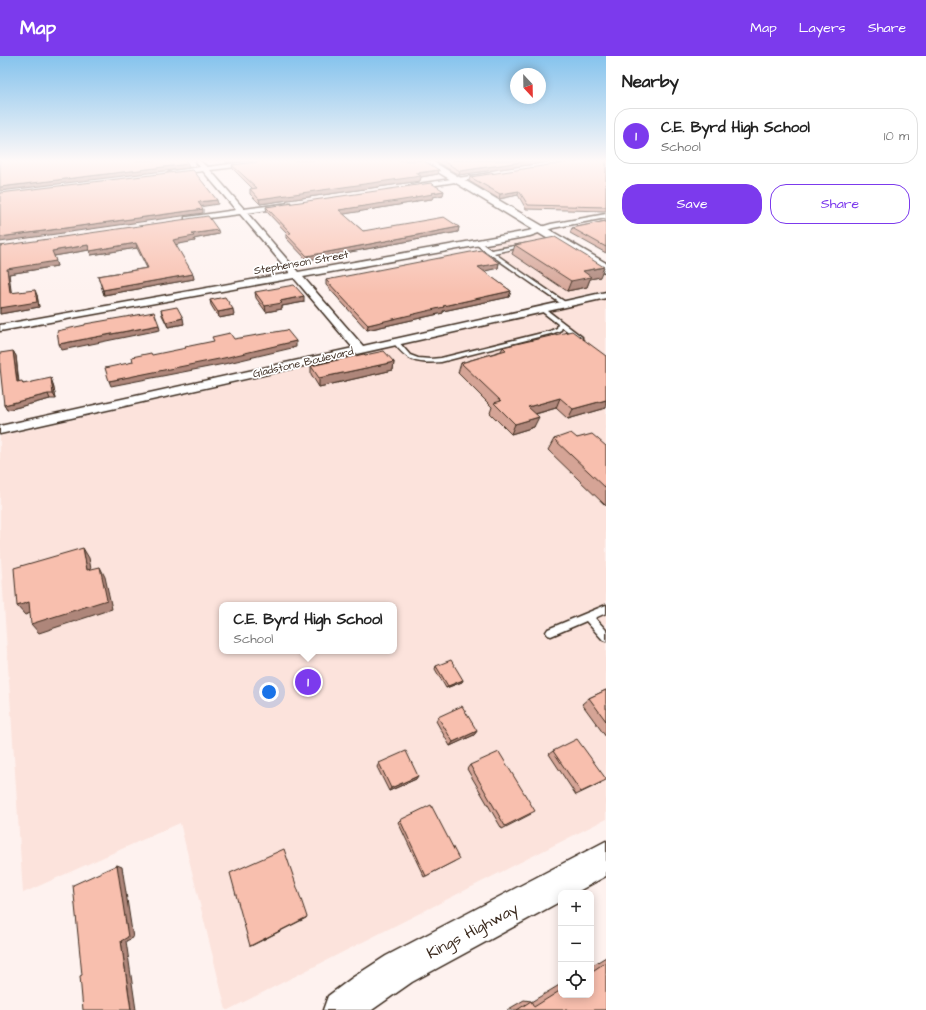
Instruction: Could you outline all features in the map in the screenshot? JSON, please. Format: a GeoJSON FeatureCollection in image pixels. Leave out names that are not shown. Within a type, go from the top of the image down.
{"type":"FeatureCollection","features":[{"type":"Feature","properties":{"kind":"main road"},"geometry":{"type":"LineString","coordinates":[[499,205],[541,229],[553,240],[606,268]]}},
{"type":"Feature","properties":{"kind":"main road","name":"Kings Highway"},"geometry":{"type":"LineString","coordinates":[[342,1010],[365,991],[399,969],[606,858]]}},
{"type":"Feature","properties":{"kind":"street"},"geometry":{"type":"LineString","coordinates":[[236,205],[360,349]]}},
{"type":"Feature","properties":{"kind":"street"},"geometry":{"type":"LineString","coordinates":[[179,221],[291,205]]}},
{"type":"Feature","properties":{"kind":"street","name":"Stephenson Street"},"geometry":{"type":"LineString","coordinates":[[0,328],[476,242],[606,216]]}},
{"type":"Feature","properties":{"kind":"street","name":"Gladstone Boulevard"},"geometry":{"type":"LineString","coordinates":[[0,430],[606,295]]}},
{"type":"Feature","properties":{"kind":"lane"},"geometry":{"type":"LineString","coordinates":[[476,242],[565,304]]}},
{"type":"Feature","properties":{"kind":"lane"},"geometry":{"type":"LineString","coordinates":[[490,252],[527,244]]}},
{"type":"Feature","properties":{"kind":"lane"},"geometry":{"type":"LineString","coordinates":[[542,309],[587,343]]}},
{"type":"Feature","properties":{"kind":"lane"},"geometry":{"type":"LineString","coordinates":[[395,341],[408,356],[417,360],[442,360],[552,332],[559,329],[561,324]]}},
{"type":"Feature","properties":{"kind":"lane"},"geometry":{"type":"LineString","coordinates":[[551,632],[606,609]]}},
{"type":"Feature","properties":{"kind":"lane"},"geometry":{"type":"LineString","coordinates":[[588,617],[606,637]]}},
{"type":"Feature","properties":{"kind":"shaded area"},"geometry":{"type":"Polygon","coordinates":[[[538,234],[606,275],[606,290],[554,301],[476,245],[538,234]]]}},
{"type":"Feature","properties":{"kind":"shaded area"},"geometry":{"type":"Polygon","coordinates":[[[606,299],[606,819],[226,1010],[180,823],[23,893],[0,545],[0,436],[606,299]]]}},
{"type":"Feature","properties":{"kind":"building"},"geometry":{"type":"Polygon","coordinates":[[[0,205],[200,205],[203,209],[0,237],[0,205]]]}},
{"type":"Feature","properties":{"kind":"building"},"geometry":{"type":"Polygon","coordinates":[[[283,205],[374,205],[339,210],[363,231],[444,217],[459,227],[307,256],[286,234],[291,233],[266,207],[283,205]]]}},
{"type":"Feature","properties":{"kind":"building"},"geometry":{"type":"Polygon","coordinates":[[[528,205],[606,205],[606,207],[528,205]]]}},
{"type":"Feature","properties":{"kind":"building"},"geometry":{"type":"Polygon","coordinates":[[[208,216],[218,230],[192,234],[194,236],[173,240],[193,274],[103,290],[98,276],[148,268],[136,243],[90,251],[88,245],[52,251],[56,261],[7,269],[10,293],[35,290],[37,302],[0,308],[0,246],[208,216]]]}},
{"type":"Feature","properties":{"kind":"building"},"geometry":{"type":"Polygon","coordinates":[[[606,221],[606,247],[572,228],[606,221]]]}},
{"type":"Feature","properties":{"kind":"building"},"geometry":{"type":"Polygon","coordinates":[[[555,237],[604,267],[583,271],[591,277],[571,281],[515,245],[555,237]]]}},
{"type":"Feature","properties":{"kind":"building"},"geometry":{"type":"Polygon","coordinates":[[[481,250],[499,263],[478,267],[511,291],[368,325],[326,280],[481,250]]]}},
{"type":"Feature","properties":{"kind":"building"},"geometry":{"type":"Polygon","coordinates":[[[294,285],[304,296],[280,301],[282,303],[265,306],[255,292],[294,285]]]}},
{"type":"Feature","properties":{"kind":"building"},"geometry":{"type":"Polygon","coordinates":[[[225,297],[233,309],[218,312],[210,300],[225,297]]]}},
{"type":"Feature","properties":{"kind":"building"},"geometry":{"type":"Polygon","coordinates":[[[177,307],[183,318],[166,322],[161,310],[177,307]]]}},
{"type":"Feature","properties":{"kind":"building"},"geometry":{"type":"Polygon","coordinates":[[[154,312],[159,325],[59,344],[57,331],[85,324],[154,312]]]}},
{"type":"Feature","properties":{"kind":"building"},"geometry":{"type":"Polygon","coordinates":[[[287,330],[296,341],[224,358],[109,381],[105,368],[133,362],[132,357],[151,353],[152,355],[214,341],[212,337],[230,333],[234,339],[287,330]]]}},
{"type":"Feature","properties":{"kind":"building"},"geometry":{"type":"Polygon","coordinates":[[[572,331],[606,356],[606,400],[573,409],[560,398],[528,407],[539,417],[515,424],[494,403],[501,401],[461,363],[506,350],[503,347],[572,331]]]}},
{"type":"Feature","properties":{"kind":"building"},"geometry":{"type":"Polygon","coordinates":[[[13,351],[17,382],[22,381],[23,384],[51,378],[53,394],[4,405],[0,353],[13,351]]]}},
{"type":"Feature","properties":{"kind":"building"},"geometry":{"type":"Polygon","coordinates":[[[384,351],[394,362],[319,378],[311,366],[364,354],[384,351]]]}},
{"type":"Feature","properties":{"kind":"building"},"geometry":{"type":"Polygon","coordinates":[[[571,433],[577,438],[592,434],[606,446],[606,488],[554,439],[571,433]]]}},
{"type":"Feature","properties":{"kind":"building"},"geometry":{"type":"Polygon","coordinates":[[[83,548],[87,570],[100,567],[107,600],[31,624],[29,602],[17,606],[14,568],[83,548]]]}},
{"type":"Feature","properties":{"kind":"building"},"geometry":{"type":"Polygon","coordinates":[[[451,660],[463,680],[448,686],[436,666],[451,660]]]}},
{"type":"Feature","properties":{"kind":"building"},"geometry":{"type":"Polygon","coordinates":[[[606,690],[606,721],[589,698],[606,690]]]}},
{"type":"Feature","properties":{"kind":"building"},"geometry":{"type":"Polygon","coordinates":[[[462,706],[477,731],[453,742],[438,717],[462,706]]]}},
{"type":"Feature","properties":{"kind":"building"},"geometry":{"type":"Polygon","coordinates":[[[577,739],[606,779],[581,792],[553,751],[577,739]]]}},
{"type":"Feature","properties":{"kind":"building"},"geometry":{"type":"Polygon","coordinates":[[[406,751],[418,776],[391,788],[379,763],[406,751]]]}},
{"type":"Feature","properties":{"kind":"building"},"geometry":{"type":"Polygon","coordinates":[[[499,752],[535,811],[505,826],[470,765],[499,752]]]}},
{"type":"Feature","properties":{"kind":"building"},"geometry":{"type":"Polygon","coordinates":[[[431,805],[459,859],[426,876],[400,820],[431,805]]]}},
{"type":"Feature","properties":{"kind":"building"},"geometry":{"type":"Polygon","coordinates":[[[284,849],[307,917],[250,946],[230,873],[284,849]]]}},
{"type":"Feature","properties":{"kind":"building"},"geometry":{"type":"Polygon","coordinates":[[[117,865],[128,937],[121,941],[131,1010],[83,1010],[80,976],[82,975],[73,885],[117,865]]]}},
{"type":"Feature","properties":{"kind":"building"},"geometry":{"type":"Polygon","coordinates":[[[606,962],[606,1010],[517,1010],[531,1001],[534,1007],[558,992],[558,998],[594,998],[594,970],[606,962]]]}},
{"type":"Feature","properties":{"kind":"place","name":"C.E. Byrd High School"},"geometry":{"type":"Point","coordinates":[308,682]}}]}
